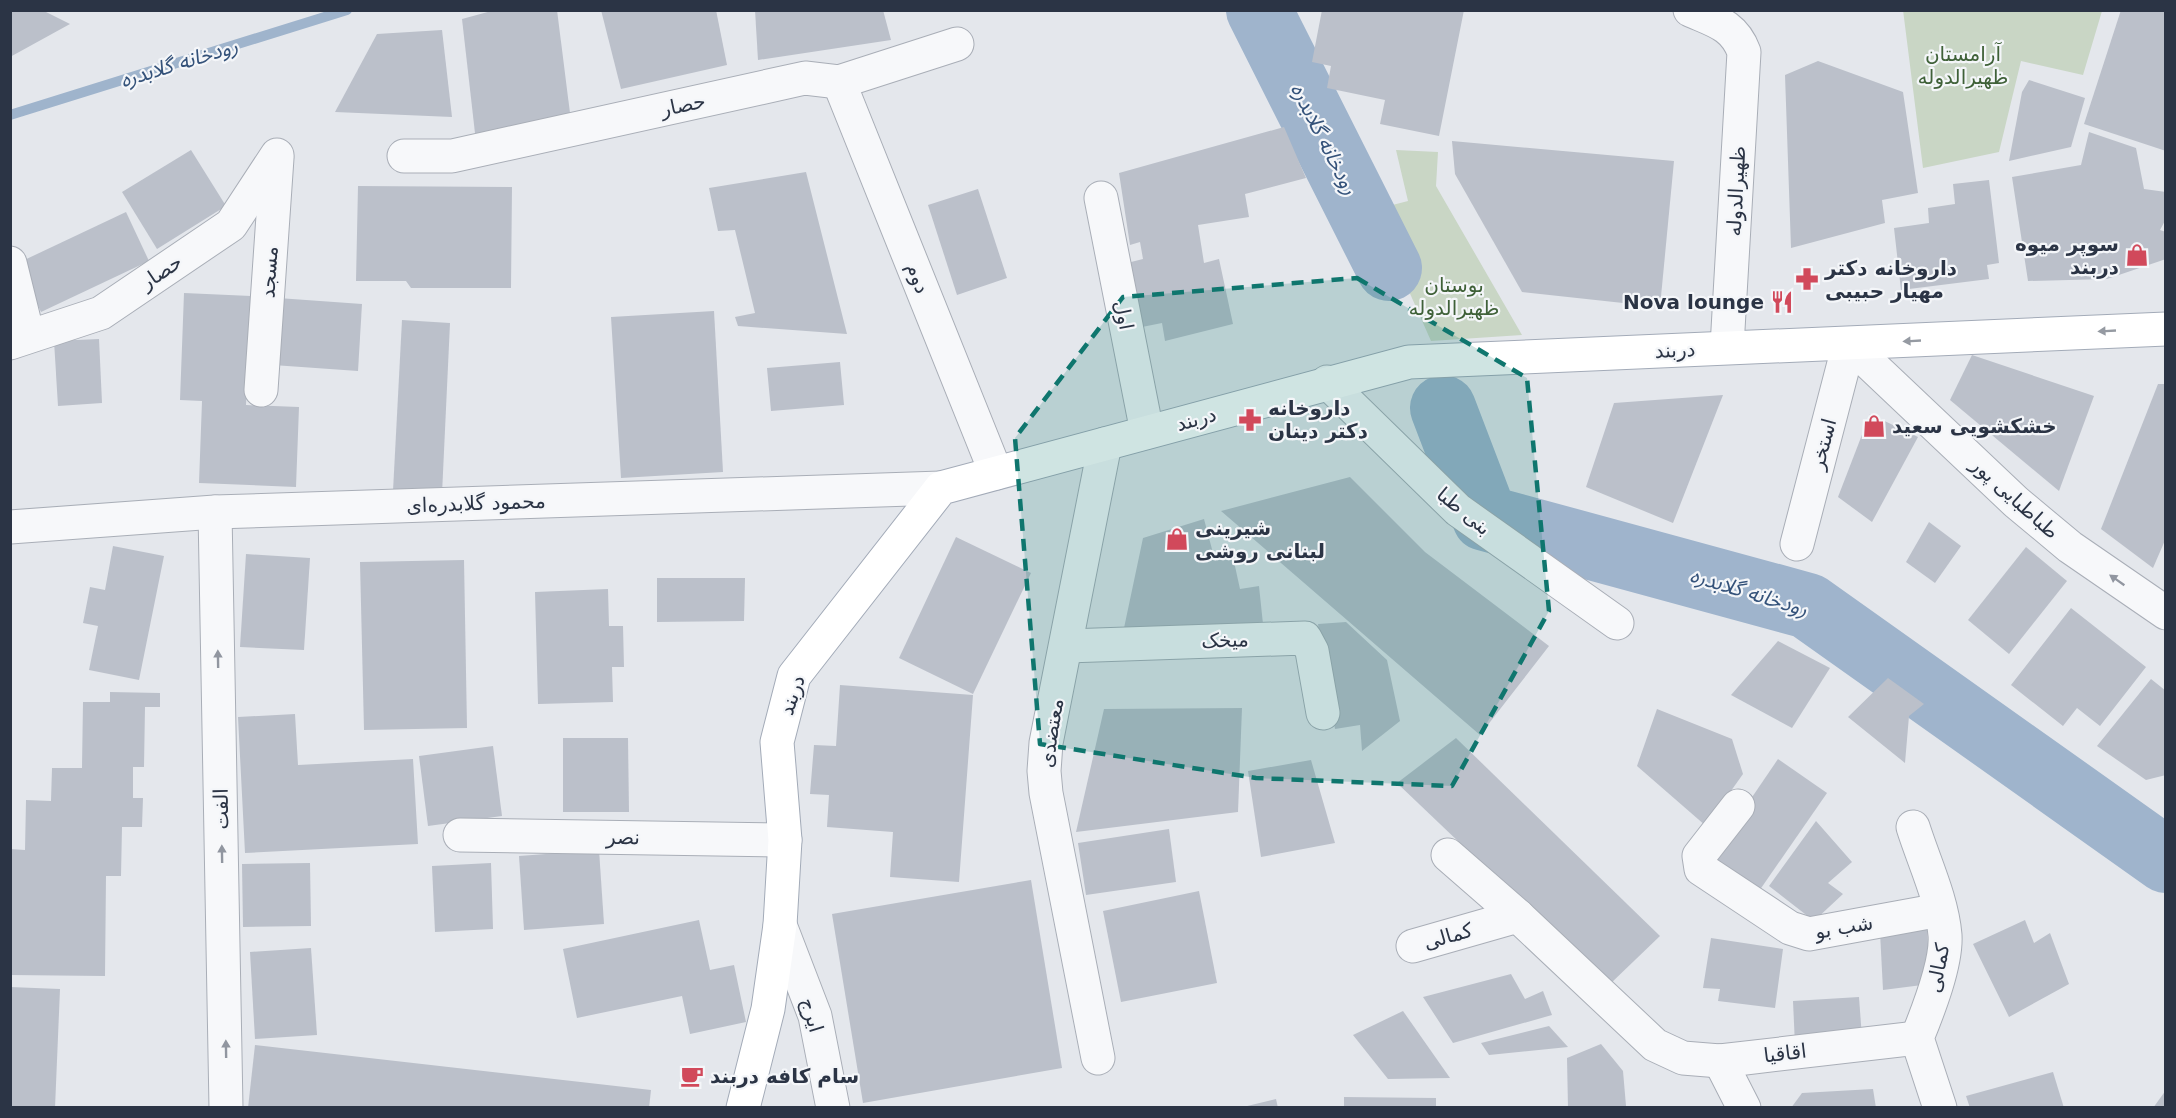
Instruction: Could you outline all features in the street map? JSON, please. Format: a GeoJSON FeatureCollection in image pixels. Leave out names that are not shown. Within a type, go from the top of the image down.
{"type":"FeatureCollection","features":[{"type":"Feature","properties":{"kind":"main road","name":"دربند"},"geometry":{"type":"LineString","coordinates":[[743,1107],[768,1009],[780,925],[785,840],[777,742],[794,676],[941,488],[1327,382],[1409,362],[2166,329]]}},
{"type":"Feature","properties":{"kind":"street","name":"ظهیرالدوله"},"geometry":{"type":"LineString","coordinates":[[1690,10],[1721,23],[1738,36],[1744,52],[1727,347]]}},
{"type":"Feature","properties":{"kind":"street","name":"حصار"},"geometry":{"type":"LineString","coordinates":[[404,156],[452,156],[805,78],[840,82],[957,44]]}},
{"type":"Feature","properties":{"kind":"street","name":"دوم"},"geometry":{"type":"LineString","coordinates":[[840,82],[996,473]]}},
{"type":"Feature","properties":{"kind":"street","name":"حصار"},"geometry":{"type":"LineString","coordinates":[[20,339],[100,313],[231,225],[277,155]]}},
{"type":"Feature","properties":{"kind":"street","name":"مسجد"},"geometry":{"type":"LineString","coordinates":[[261,390],[277,155]]}},
{"type":"Feature","properties":{"kind":"street","name":"اول"},"geometry":{"type":"LineString","coordinates":[[1101,198],[1147,432]]}},
{"type":"Feature","properties":{"kind":"street"},"geometry":{"type":"LineString","coordinates":[[10,263],[20,339]]}},
{"type":"Feature","properties":{"kind":"street","name":"استخر"},"geometry":{"type":"LineString","coordinates":[[1797,544],[1849,344]]}},
{"type":"Feature","properties":{"kind":"street","name":"طباطبایی پور"},"geometry":{"type":"LineString","coordinates":[[1849,344],[2016,502],[2070,547],[2166,613]]}},
{"type":"Feature","properties":{"kind":"street","name":"بنی طبا"},"geometry":{"type":"LineString","coordinates":[[1327,382],[1458,510],[1617,622]]}},
{"type":"Feature","properties":{"kind":"street","name":"معتضدی"},"geometry":{"type":"LineString","coordinates":[[1098,1058],[1046,794],[1044,771],[1046,743],[1067,646],[1105,444]]}},
{"type":"Feature","properties":{"kind":"street","name":"محمود گلابدره‌ای"},"geometry":{"type":"LineString","coordinates":[[10,527],[215,512],[941,488]]}},
{"type":"Feature","properties":{"kind":"street","name":"الفت"},"geometry":{"type":"LineString","coordinates":[[215,512],[226,1107]]}},
{"type":"Feature","properties":{"kind":"street","name":"میخک"},"geometry":{"type":"LineString","coordinates":[[1067,646],[1305,638],[1312,651],[1323,713]]}},
{"type":"Feature","properties":{"kind":"street","name":"شب بو"},"geometry":{"type":"LineString","coordinates":[[1738,806],[1699,856],[1701,869],[1800,932],[1809,933],[1940,910]]}},
{"type":"Feature","properties":{"kind":"street","name":"کمالی"},"geometry":{"type":"LineString","coordinates":[[1913,827],[1940,910],[1945,937],[1935,995],[1917,1038]]}},
{"type":"Feature","properties":{"kind":"street","name":"نصر"},"geometry":{"type":"LineString","coordinates":[[460,835],[785,840]]}},
{"type":"Feature","properties":{"kind":"street","name":"اقاقیا"},"geometry":{"type":"LineString","coordinates":[[1448,855],[1518,916],[1655,1045],[1683,1058],[1720,1061],[1917,1038]]}},
{"type":"Feature","properties":{"kind":"street","name":"کمالی"},"geometry":{"type":"LineString","coordinates":[[1413,946],[1518,916]]}},
{"type":"Feature","properties":{"kind":"street","name":"ایرج"},"geometry":{"type":"LineString","coordinates":[[780,925],[814,1016],[833,1107]]}},
{"type":"Feature","properties":{"kind":"street"},"geometry":{"type":"LineString","coordinates":[[1917,1038],[1940,1107]]}},
{"type":"Feature","properties":{"kind":"street"},"geometry":{"type":"LineString","coordinates":[[1720,1061],[1744,1107]]}},
{"type":"Feature","properties":{"kind":"highlighted area"},"geometry":{"type":"Polygon","coordinates":[[[1357,278],[1527,378],[1549,611],[1452,786],[1256,778],[1040,744],[1015,438],[1123,297],[1357,278]]]}},
{"type":"Feature","properties":{"kind":"green space","name":"آرامستان ظهیرالدوله"},"geometry":{"type":"Polygon","coordinates":[[[1903,10],[2102,11],[2083,75],[2021,61],[1999,152],[1923,168],[1903,10]]]}},
{"type":"Feature","properties":{"kind":"green space","name":"بوستان ظهیرالدوله"},"geometry":{"type":"Polygon","coordinates":[[[1396,150],[1438,152],[1436,186],[1522,335],[1431,341],[1373,210],[1408,201],[1396,150]]]}},
{"type":"Feature","properties":{"kind":"building"},"geometry":{"type":"Polygon","coordinates":[[[10,10],[42,10],[70,24],[10,57],[10,10]]]}},
{"type":"Feature","properties":{"kind":"building"},"geometry":{"type":"Polygon","coordinates":[[[495,10],[557,10],[572,129],[476,142],[462,19],[495,10]]]}},
{"type":"Feature","properties":{"kind":"building"},"geometry":{"type":"Polygon","coordinates":[[[601,10],[716,10],[727,65],[621,89],[601,10]]]}},
{"type":"Feature","properties":{"kind":"building"},"geometry":{"type":"Polygon","coordinates":[[[755,10],[883,10],[891,40],[758,60],[755,10]]]}},
{"type":"Feature","properties":{"kind":"building"},"geometry":{"type":"Polygon","coordinates":[[[1322,10],[1464,10],[1439,136],[1380,124],[1385,100],[1327,88],[1331,66],[1312,62],[1322,10]]]}},
{"type":"Feature","properties":{"kind":"building"},"geometry":{"type":"Polygon","coordinates":[[[2121,10],[2166,10],[2166,151],[2084,124],[2121,10]]]}},
{"type":"Feature","properties":{"kind":"building"},"geometry":{"type":"Polygon","coordinates":[[[442,30],[452,117],[335,112],[377,34],[442,30]]]}},
{"type":"Feature","properties":{"kind":"building"},"geometry":{"type":"Polygon","coordinates":[[[1818,61],[1903,92],[1918,193],[1882,200],[1885,223],[1791,248],[1785,75],[1818,61]]]}},
{"type":"Feature","properties":{"kind":"building"},"geometry":{"type":"Polygon","coordinates":[[[2029,80],[2085,98],[2071,147],[2009,161],[2022,92],[2029,80]]]}},
{"type":"Feature","properties":{"kind":"building"},"geometry":{"type":"Polygon","coordinates":[[[1284,127],[1306,178],[1245,194],[1249,217],[1198,225],[1204,263],[1219,259],[1233,324],[1165,341],[1162,323],[1137,328],[1127,263],[1143,259],[1140,242],[1130,245],[1119,173],[1284,127]]]}},
{"type":"Feature","properties":{"kind":"building"},"geometry":{"type":"Polygon","coordinates":[[[2089,132],[2136,148],[2144,189],[2166,192],[2166,219],[2160,230],[2166,232],[2166,259],[2107,279],[2028,281],[2012,177],[2081,165],[2089,132]]]}},
{"type":"Feature","properties":{"kind":"building"},"geometry":{"type":"Polygon","coordinates":[[[1452,141],[1674,161],[1660,307],[1522,292],[1455,174],[1452,141]]]}},
{"type":"Feature","properties":{"kind":"building"},"geometry":{"type":"Polygon","coordinates":[[[191,150],[226,206],[157,249],[122,192],[191,150]]]}},
{"type":"Feature","properties":{"kind":"building"},"geometry":{"type":"Polygon","coordinates":[[[806,172],[847,334],[738,326],[735,317],[755,313],[735,230],[718,231],[709,188],[806,172]]]}},
{"type":"Feature","properties":{"kind":"building"},"geometry":{"type":"Polygon","coordinates":[[[1989,180],[1999,263],[1987,265],[1989,279],[1901,290],[1894,228],[1929,223],[1928,208],[1955,204],[1953,184],[1989,180]]]}},
{"type":"Feature","properties":{"kind":"building"},"geometry":{"type":"Polygon","coordinates":[[[358,186],[512,187],[511,288],[411,288],[406,281],[356,281],[358,186]]]}},
{"type":"Feature","properties":{"kind":"building"},"geometry":{"type":"Polygon","coordinates":[[[978,189],[1007,278],[957,295],[928,205],[978,189]]]}},
{"type":"Feature","properties":{"kind":"building"},"geometry":{"type":"Polygon","coordinates":[[[126,212],[149,261],[41,312],[18,263],[126,212]]]}},
{"type":"Feature","properties":{"kind":"building"},"geometry":{"type":"Polygon","coordinates":[[[184,293],[251,296],[246,405],[299,407],[296,487],[199,483],[202,401],[180,400],[184,293]]]}},
{"type":"Feature","properties":{"kind":"building"},"geometry":{"type":"Polygon","coordinates":[[[278,298],[362,304],[358,371],[273,365],[278,298]]]}},
{"type":"Feature","properties":{"kind":"building"},"geometry":{"type":"Polygon","coordinates":[[[714,311],[723,472],[621,478],[611,317],[714,311]]]}},
{"type":"Feature","properties":{"kind":"building"},"geometry":{"type":"Polygon","coordinates":[[[402,320],[450,323],[442,494],[393,491],[402,320]]]}},
{"type":"Feature","properties":{"kind":"building"},"geometry":{"type":"Polygon","coordinates":[[[99,339],[102,403],[58,406],[54,341],[99,339]]]}},
{"type":"Feature","properties":{"kind":"building"},"geometry":{"type":"Polygon","coordinates":[[[1972,355],[2094,396],[2059,491],[1950,400],[1972,355]]]}},
{"type":"Feature","properties":{"kind":"building"},"geometry":{"type":"Polygon","coordinates":[[[840,362],[844,405],[771,411],[767,368],[840,362]]]}},
{"type":"Feature","properties":{"kind":"building"},"geometry":{"type":"Polygon","coordinates":[[[2158,384],[2166,384],[2166,538],[2153,568],[2101,529],[2158,384]]]}},
{"type":"Feature","properties":{"kind":"building"},"geometry":{"type":"Polygon","coordinates":[[[1723,395],[1673,523],[1586,487],[1614,403],[1723,395]]]}},
{"type":"Feature","properties":{"kind":"building"},"geometry":{"type":"Polygon","coordinates":[[[1870,414],[1918,437],[1872,522],[1838,497],[1870,414]]]}},
{"type":"Feature","properties":{"kind":"building"},"geometry":{"type":"Polygon","coordinates":[[[1350,477],[1425,552],[1549,646],[1480,735],[1221,511],[1350,477]]]}},
{"type":"Feature","properties":{"kind":"building"},"geometry":{"type":"Polygon","coordinates":[[[1204,519],[1213,553],[1231,548],[1240,589],[1259,586],[1263,624],[1124,628],[1143,538],[1204,519]]]}},
{"type":"Feature","properties":{"kind":"building"},"geometry":{"type":"Polygon","coordinates":[[[1929,522],[1961,546],[1935,583],[1906,562],[1929,522]]]}},
{"type":"Feature","properties":{"kind":"building"},"geometry":{"type":"Polygon","coordinates":[[[956,537],[1031,573],[973,694],[899,658],[956,537]]]}},
{"type":"Feature","properties":{"kind":"building"},"geometry":{"type":"Polygon","coordinates":[[[113,546],[164,556],[139,680],[89,670],[98,626],[83,623],[90,587],[105,590],[113,546]]]}},
{"type":"Feature","properties":{"kind":"building"},"geometry":{"type":"Polygon","coordinates":[[[2026,547],[2067,581],[2009,654],[1968,620],[2026,547]]]}},
{"type":"Feature","properties":{"kind":"building"},"geometry":{"type":"Polygon","coordinates":[[[246,554],[310,558],[304,650],[240,647],[246,554]]]}},
{"type":"Feature","properties":{"kind":"building"},"geometry":{"type":"Polygon","coordinates":[[[464,560],[467,728],[364,730],[360,562],[464,560]]]}},
{"type":"Feature","properties":{"kind":"building"},"geometry":{"type":"Polygon","coordinates":[[[657,578],[745,578],[744,621],[657,622],[657,578]]]}},
{"type":"Feature","properties":{"kind":"building"},"geometry":{"type":"Polygon","coordinates":[[[608,589],[609,626],[623,626],[624,667],[612,667],[613,702],[538,704],[535,592],[608,589]]]}},
{"type":"Feature","properties":{"kind":"building"},"geometry":{"type":"Polygon","coordinates":[[[2071,608],[2146,667],[2100,726],[2077,708],[2063,726],[2011,685],[2071,608]]]}},
{"type":"Feature","properties":{"kind":"building"},"geometry":{"type":"Polygon","coordinates":[[[1346,622],[1387,660],[1400,721],[1362,751],[1360,725],[1335,729],[1318,624],[1346,622]]]}},
{"type":"Feature","properties":{"kind":"building"},"geometry":{"type":"Polygon","coordinates":[[[1778,641],[1830,668],[1792,728],[1731,695],[1778,641]]]}},
{"type":"Feature","properties":{"kind":"building"},"geometry":{"type":"Polygon","coordinates":[[[1888,678],[1924,704],[1909,716],[1905,763],[1848,717],[1888,678]]]}},
{"type":"Feature","properties":{"kind":"building"},"geometry":{"type":"Polygon","coordinates":[[[2151,679],[2166,691],[2166,775],[2146,780],[2097,746],[2151,679]]]}},
{"type":"Feature","properties":{"kind":"building"},"geometry":{"type":"Polygon","coordinates":[[[840,685],[973,695],[959,882],[890,877],[893,832],[827,827],[829,795],[810,794],[814,745],[836,746],[840,685]]]}},
{"type":"Feature","properties":{"kind":"building"},"geometry":{"type":"Polygon","coordinates":[[[110,692],[160,693],[160,707],[145,707],[144,767],[133,767],[133,798],[143,798],[142,827],[122,827],[121,876],[106,876],[105,976],[10,975],[10,849],[25,850],[26,800],[51,801],[52,768],[82,768],[83,702],[110,702],[110,692]]]}},
{"type":"Feature","properties":{"kind":"building"},"geometry":{"type":"Polygon","coordinates":[[[1242,708],[1238,812],[1076,832],[1104,709],[1242,708]]]}},
{"type":"Feature","properties":{"kind":"building"},"geometry":{"type":"Polygon","coordinates":[[[1657,709],[1732,739],[1743,774],[1706,826],[1637,766],[1657,709]]]}},
{"type":"Feature","properties":{"kind":"building"},"geometry":{"type":"Polygon","coordinates":[[[295,714],[298,765],[413,759],[418,844],[245,853],[238,717],[295,714]]]}},
{"type":"Feature","properties":{"kind":"building"},"geometry":{"type":"Polygon","coordinates":[[[563,738],[628,738],[629,812],[563,812],[563,738]]]}},
{"type":"Feature","properties":{"kind":"building"},"geometry":{"type":"Polygon","coordinates":[[[1456,738],[1660,936],[1609,985],[1397,783],[1456,738]]]}},
{"type":"Feature","properties":{"kind":"building"},"geometry":{"type":"Polygon","coordinates":[[[493,746],[502,816],[428,826],[419,756],[493,746]]]}},
{"type":"Feature","properties":{"kind":"building"},"geometry":{"type":"Polygon","coordinates":[[[1778,759],[1827,793],[1757,894],[1710,859],[1778,759]]]}},
{"type":"Feature","properties":{"kind":"building"},"geometry":{"type":"Polygon","coordinates":[[[1311,760],[1335,843],[1261,857],[1248,771],[1311,760]]]}},
{"type":"Feature","properties":{"kind":"building"},"geometry":{"type":"Polygon","coordinates":[[[1816,821],[1852,862],[1828,883],[1843,894],[1814,921],[1769,886],[1816,821]]]}},
{"type":"Feature","properties":{"kind":"building"},"geometry":{"type":"Polygon","coordinates":[[[1169,829],[1176,882],[1086,895],[1078,843],[1169,829]]]}},
{"type":"Feature","properties":{"kind":"building"},"geometry":{"type":"Polygon","coordinates":[[[599,850],[604,924],[524,930],[519,856],[599,850]]]}},
{"type":"Feature","properties":{"kind":"building"},"geometry":{"type":"Polygon","coordinates":[[[310,863],[311,926],[243,927],[242,864],[310,863]]]}},
{"type":"Feature","properties":{"kind":"building"},"geometry":{"type":"Polygon","coordinates":[[[491,863],[493,929],[435,932],[432,866],[491,863]]]}},
{"type":"Feature","properties":{"kind":"building"},"geometry":{"type":"Polygon","coordinates":[[[1031,880],[1062,1068],[863,1103],[832,914],[1031,880]]]}},
{"type":"Feature","properties":{"kind":"building"},"geometry":{"type":"Polygon","coordinates":[[[1199,891],[1217,983],[1121,1002],[1103,911],[1199,891]]]}},
{"type":"Feature","properties":{"kind":"building"},"geometry":{"type":"Polygon","coordinates":[[[699,920],[710,970],[734,965],[746,1022],[690,1034],[682,996],[577,1018],[563,949],[699,920]]]}},
{"type":"Feature","properties":{"kind":"building"},"geometry":{"type":"Polygon","coordinates":[[[2025,920],[2034,943],[2050,933],[2069,984],[2009,1017],[1973,944],[2025,920]]]}},
{"type":"Feature","properties":{"kind":"building"},"geometry":{"type":"Polygon","coordinates":[[[1927,926],[1930,984],[1883,990],[1880,932],[1927,926]]]}},
{"type":"Feature","properties":{"kind":"building"},"geometry":{"type":"Polygon","coordinates":[[[1711,938],[1783,949],[1775,1008],[1718,1001],[1720,989],[1703,988],[1711,938]]]}},
{"type":"Feature","properties":{"kind":"building"},"geometry":{"type":"Polygon","coordinates":[[[311,948],[317,1035],[255,1039],[250,952],[311,948]]]}},
{"type":"Feature","properties":{"kind":"building"},"geometry":{"type":"Polygon","coordinates":[[[1511,974],[1525,999],[1543,991],[1552,1015],[1453,1043],[1423,997],[1511,974]]]}},
{"type":"Feature","properties":{"kind":"building"},"geometry":{"type":"Polygon","coordinates":[[[10,987],[60,989],[55,1108],[10,1108],[10,987]]]}},
{"type":"Feature","properties":{"kind":"building"},"geometry":{"type":"Polygon","coordinates":[[[1859,997],[1862,1038],[1795,1045],[1793,1001],[1859,997]]]}},
{"type":"Feature","properties":{"kind":"building"},"geometry":{"type":"Polygon","coordinates":[[[1403,1011],[1450,1078],[1388,1079],[1353,1035],[1403,1011]]]}},
{"type":"Feature","properties":{"kind":"building"},"geometry":{"type":"Polygon","coordinates":[[[1549,1026],[1568,1047],[1489,1055],[1481,1043],[1549,1026]]]}},
{"type":"Feature","properties":{"kind":"building"},"geometry":{"type":"Polygon","coordinates":[[[1601,1044],[1623,1071],[1626,1106],[1568,1108],[1567,1058],[1601,1044]]]}},
{"type":"Feature","properties":{"kind":"building"},"geometry":{"type":"Polygon","coordinates":[[[255,1045],[651,1090],[649,1108],[248,1108],[255,1045]]]}},
{"type":"Feature","properties":{"kind":"building"},"geometry":{"type":"Polygon","coordinates":[[[2053,1072],[2064,1108],[1970,1108],[1966,1096],[2053,1072]]]}},
{"type":"Feature","properties":{"kind":"building"},"geometry":{"type":"Polygon","coordinates":[[[1873,1089],[1876,1108],[1791,1108],[1802,1093],[1873,1089]]]}},
{"type":"Feature","properties":{"kind":"building"},"geometry":{"type":"Polygon","coordinates":[[[2166,1090],[2166,1108],[2153,1108],[2166,1090]]]}},
{"type":"Feature","properties":{"kind":"building"},"geometry":{"type":"Polygon","coordinates":[[[1344,1097],[1436,1098],[1436,1108],[1344,1108],[1344,1097]]]}},
{"type":"Feature","properties":{"kind":"building"},"geometry":{"type":"Polygon","coordinates":[[[1276,1099],[1278,1108],[1243,1108],[1243,1107],[1276,1099]]]}},
{"type":"Feature","properties":{"kind":"waterway","name":"رودخانه گلابدره"},"geometry":{"type":"LineString","coordinates":[[10,115],[347,10]]}},
{"type":"Feature","properties":{"kind":"waterway","name":"رودخانه گلابدره"},"geometry":{"type":"LineString","coordinates":[[1259,10],[1389,268]]}},
{"type":"Feature","properties":{"kind":"waterway","name":"رودخانه گلابدره"},"geometry":{"type":"LineString","coordinates":[[1443,408],[1485,518],[1808,606],[2166,860]]}},
{"type":"Feature","properties":{"kind":"place","name":"سوپر میوه دربند"},"geometry":{"type":"Point","coordinates":[2137,255]}},
{"type":"Feature","properties":{"kind":"place","name":"داروخانه دکتر مهیار حبیبی"},"geometry":{"type":"Point","coordinates":[1807,279]}},
{"type":"Feature","properties":{"kind":"place","name":"Nova lounge"},"geometry":{"type":"Point","coordinates":[1782,302]}},
{"type":"Feature","properties":{"kind":"place","name":"داروخانه دکتر دینان"},"geometry":{"type":"Point","coordinates":[1250,420]}},
{"type":"Feature","properties":{"kind":"place","name":"خشکشویی سعید"},"geometry":{"type":"Point","coordinates":[1874,426]}},
{"type":"Feature","properties":{"kind":"place","name":"شیرینی لبنانی روشی"},"geometry":{"type":"Point","coordinates":[1177,539]}},
{"type":"Feature","properties":{"kind":"place","name":"سام کافه دربند"},"geometry":{"type":"Point","coordinates":[692,1076]}}]}
